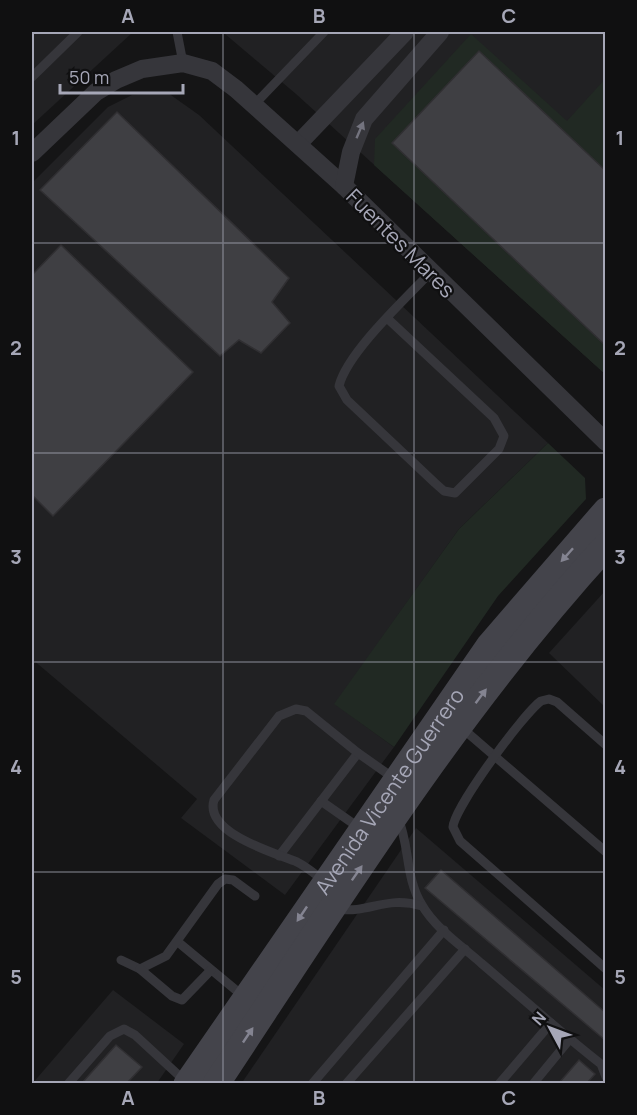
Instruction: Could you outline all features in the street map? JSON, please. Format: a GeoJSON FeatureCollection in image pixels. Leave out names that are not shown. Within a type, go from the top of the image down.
{"type":"FeatureCollection","features":[{"type":"Feature","properties":{"kind":"main road","name":"Avenida Vicente Guerrero"},"geometry":{"type":"LineString","coordinates":[[188,1083],[324,881],[498,636],[606,511]]}},
{"type":"Feature","properties":{"kind":"main road","name":"Avenida Vicente Guerrero"},"geometry":{"type":"LineString","coordinates":[[216,1083],[459,725],[519,645],[606,546]]}},
{"type":"Feature","properties":{"kind":"street"},"geometry":{"type":"LineString","coordinates":[[298,144],[405,32]]}},
{"type":"Feature","properties":{"kind":"street"},"geometry":{"type":"LineString","coordinates":[[344,186],[351,152],[364,119],[440,32]]}},
{"type":"Feature","properties":{"kind":"street","name":"Fuentes Mares"},"geometry":{"type":"LineString","coordinates":[[183,63],[212,71],[298,144],[344,186],[430,273],[606,442]]}},
{"type":"Feature","properties":{"kind":"street"},"geometry":{"type":"LineString","coordinates":[[32,153],[96,93],[116,80],[142,69],[183,63]]}},
{"type":"Feature","properties":{"kind":"lane"},"geometry":{"type":"LineString","coordinates":[[32,77],[78,32]]}},
{"type":"Feature","properties":{"kind":"lane"},"geometry":{"type":"LineString","coordinates":[[177,32],[183,63]]}},
{"type":"Feature","properties":{"kind":"lane"},"geometry":{"type":"LineString","coordinates":[[254,105],[324,32]]}},
{"type":"Feature","properties":{"kind":"lane"},"geometry":{"type":"LineString","coordinates":[[388,319],[494,418],[504,436],[499,449],[454,493],[449,493],[435,483],[342,393],[339,386],[345,370],[388,319],[430,273]]}},
{"type":"Feature","properties":{"kind":"lane"},"geometry":{"type":"LineString","coordinates":[[606,745],[561,705],[553,700],[544,699],[536,704],[497,755],[454,817],[455,836],[606,969]]}},
{"type":"Feature","properties":{"kind":"lane"},"geometry":{"type":"LineString","coordinates":[[324,881],[298,863],[257,849],[217,820],[213,813],[214,800],[279,716],[287,711],[306,711],[357,753],[395,779]]}},
{"type":"Feature","properties":{"kind":"lane"},"geometry":{"type":"LineString","coordinates":[[459,725],[497,755],[606,852]]}},
{"type":"Feature","properties":{"kind":"lane"},"geometry":{"type":"LineString","coordinates":[[279,856],[357,753]]}},
{"type":"Feature","properties":{"kind":"lane"},"geometry":{"type":"LineString","coordinates":[[321,801],[361,829]]}},
{"type":"Feature","properties":{"kind":"lane"},"geometry":{"type":"LineString","coordinates":[[397,815],[405,835],[407,863],[422,906],[465,949],[601,1064],[606,1077],[603,1083]]}},
{"type":"Feature","properties":{"kind":"lane"},"geometry":{"type":"LineString","coordinates":[[140,969],[166,956],[222,881],[233,880],[255,896]]}},
{"type":"Feature","properties":{"kind":"lane"},"geometry":{"type":"LineString","coordinates":[[333,908],[353,911],[392,901],[405,901],[422,906]]}},
{"type":"Feature","properties":{"kind":"lane"},"geometry":{"type":"LineString","coordinates":[[312,1083],[444,930]]}},
{"type":"Feature","properties":{"kind":"lane"},"geometry":{"type":"LineString","coordinates":[[178,942],[245,998]]}},
{"type":"Feature","properties":{"kind":"lane"},"geometry":{"type":"LineString","coordinates":[[346,1083],[465,949]]}},
{"type":"Feature","properties":{"kind":"lane"},"geometry":{"type":"LineString","coordinates":[[121,960],[140,969],[172,996],[182,1000],[211,970]]}},
{"type":"Feature","properties":{"kind":"lane"},"geometry":{"type":"LineString","coordinates":[[499,1083],[551,1023]]}},
{"type":"Feature","properties":{"kind":"lane"},"geometry":{"type":"LineString","coordinates":[[68,1083],[110,1036],[124,1029],[135,1035],[188,1083]]}},
{"type":"Feature","properties":{"kind":"lane"},"geometry":{"type":"LineString","coordinates":[[533,1083],[570,1040]]}},
{"type":"Feature","properties":{"kind":"shaded area"},"geometry":{"type":"Polygon","coordinates":[[[32,32],[133,32],[32,125],[32,32]]]}},
{"type":"Feature","properties":{"kind":"shaded area"},"geometry":{"type":"Polygon","coordinates":[[[208,32],[605,32],[605,374],[296,94],[225,34],[208,32]]]}},
{"type":"Feature","properties":{"kind":"shaded area"},"geometry":{"type":"Polygon","coordinates":[[[471,34],[567,121],[605,79],[605,374],[374,165],[375,139],[471,34]]]}},
{"type":"Feature","properties":{"kind":"shaded area"},"geometry":{"type":"Polygon","coordinates":[[[168,93],[199,115],[548,443],[459,529],[335,704],[394,747],[285,895],[181,818],[197,799],[32,659],[32,183],[108,107],[132,95],[168,93]]]}},
{"type":"Feature","properties":{"kind":"shaded area"},"geometry":{"type":"Polygon","coordinates":[[[548,443],[585,478],[586,499],[498,596],[394,747],[334,704],[459,529],[548,443]]]}},
{"type":"Feature","properties":{"kind":"shaded area"},"geometry":{"type":"Polygon","coordinates":[[[605,591],[605,707],[549,653],[605,591]]]}},
{"type":"Feature","properties":{"kind":"shaded area"},"geometry":{"type":"Polygon","coordinates":[[[416,828],[605,990],[605,1083],[241,1084],[416,828]]]}},
{"type":"Feature","properties":{"kind":"shaded area"},"geometry":{"type":"Polygon","coordinates":[[[113,990],[184,1044],[157,1083],[32,1084],[113,990]]]}},
{"type":"Feature","properties":{"kind":"building"},"geometry":{"type":"Polygon","coordinates":[[[479,51],[606,171],[606,346],[392,143],[479,51]]]}},
{"type":"Feature","properties":{"kind":"building"},"geometry":{"type":"Polygon","coordinates":[[[117,112],[289,278],[272,302],[290,323],[261,353],[239,340],[220,356],[40,190],[117,112]]]}},
{"type":"Feature","properties":{"kind":"building"},"geometry":{"type":"Polygon","coordinates":[[[61,245],[193,372],[53,516],[32,495],[32,275],[61,245]]]}},
{"type":"Feature","properties":{"kind":"building"},"geometry":{"type":"Polygon","coordinates":[[[441,870],[606,1013],[606,1041],[425,888],[441,870]]]}},
{"type":"Feature","properties":{"kind":"building"},"geometry":{"type":"Polygon","coordinates":[[[116,1045],[142,1067],[127,1083],[82,1083],[116,1045]]]}},
{"type":"Feature","properties":{"kind":"building"},"geometry":{"type":"Polygon","coordinates":[[[579,1060],[595,1074],[587,1083],[559,1083],[579,1060]]]}}]}
